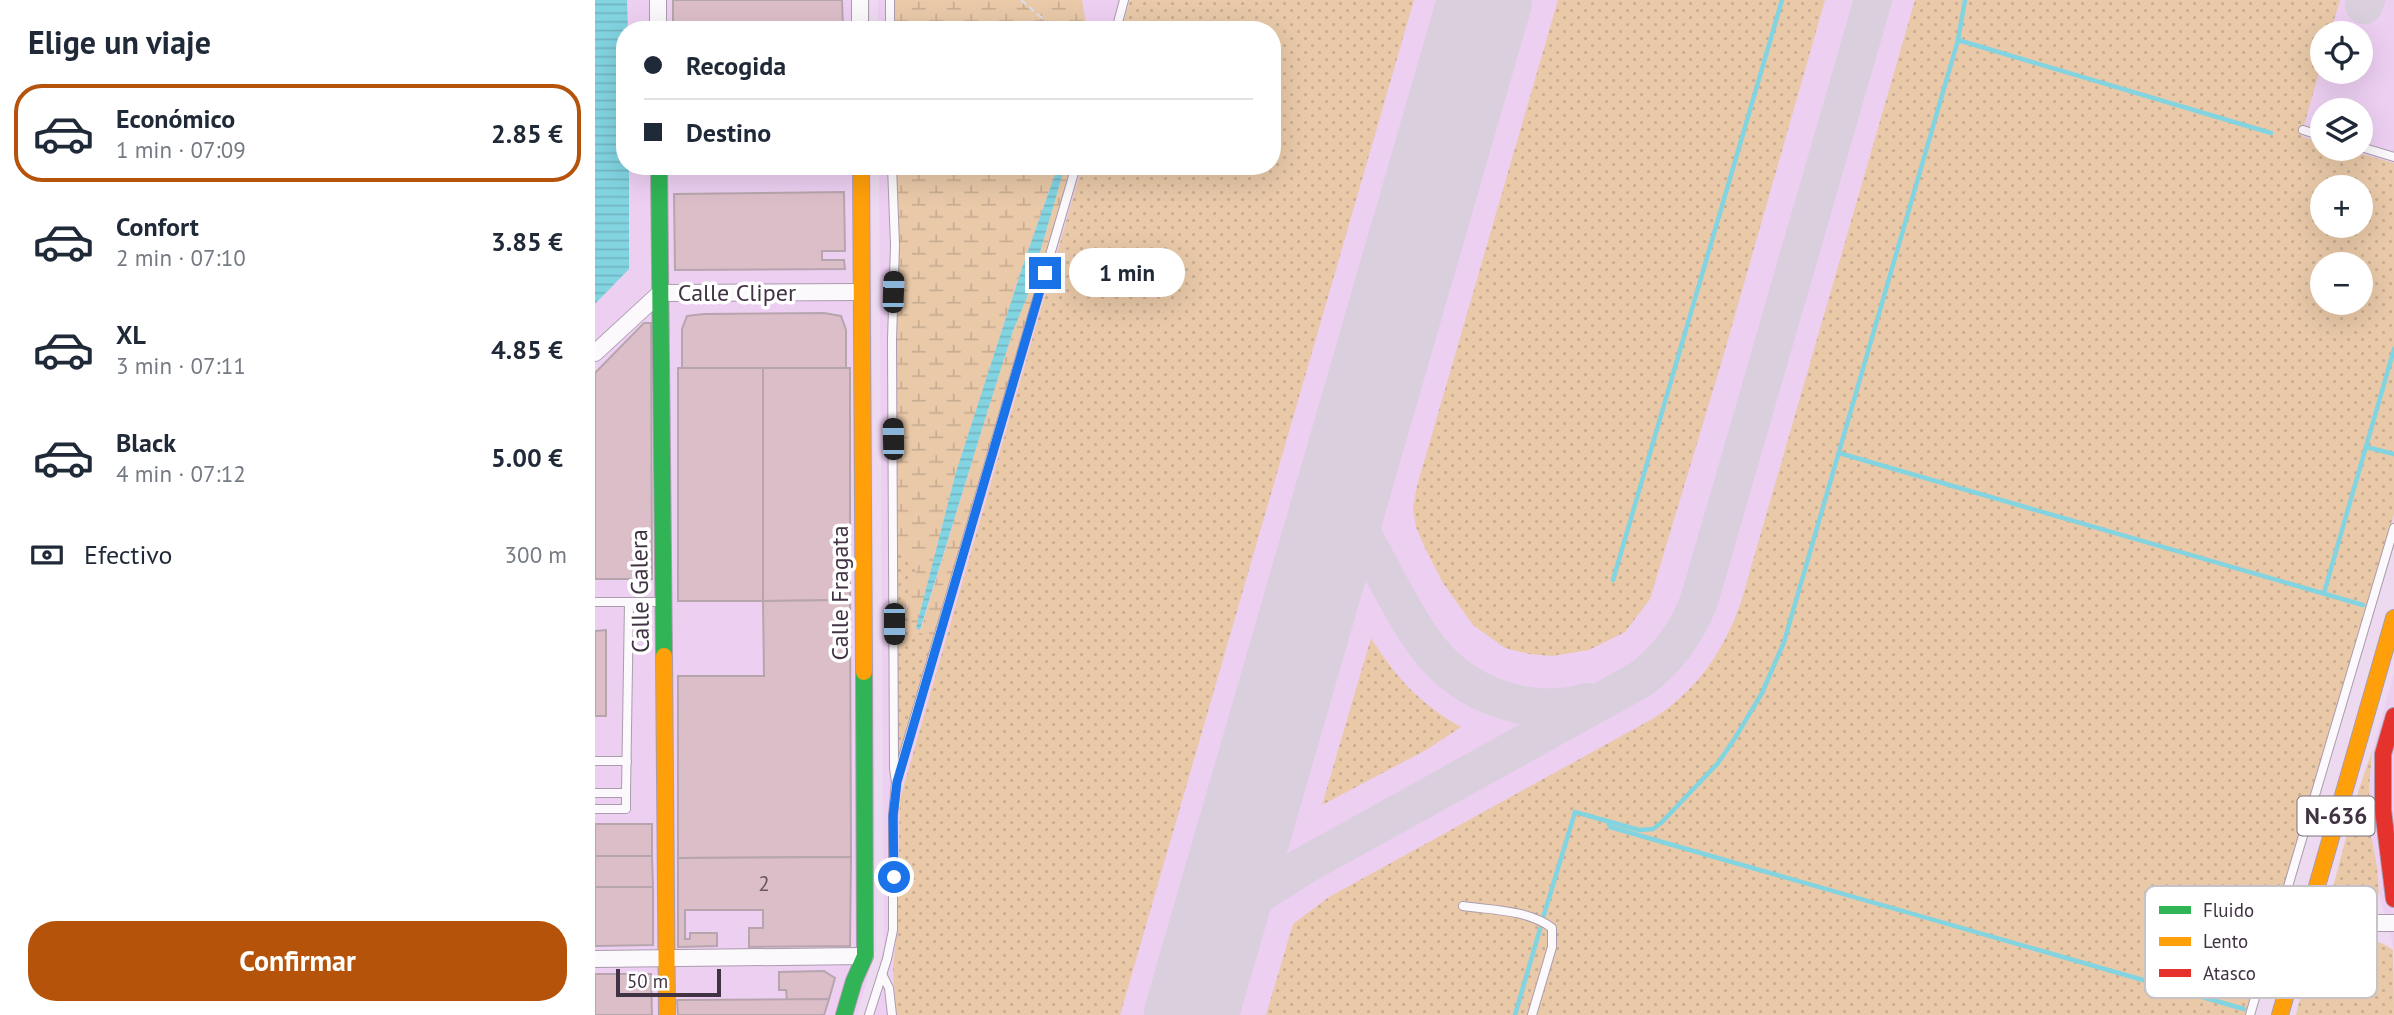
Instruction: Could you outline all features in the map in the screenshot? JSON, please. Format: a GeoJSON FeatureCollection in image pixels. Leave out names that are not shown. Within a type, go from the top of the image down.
{"type":"FeatureCollection","features":[{"type":"Feature","properties":{"kind":"main road","name":"Calle Galera"},"geometry":{"type":"LineString","coordinates":[[659,175],[667,1015]]}},
{"type":"Feature","properties":{"kind":"main road","name":"Calle Fragata"},"geometry":{"type":"LineString","coordinates":[[844,1015],[865,956],[861,175]]}},
{"type":"Feature","properties":{"kind":"main road","name":"N-636"},"geometry":{"type":"LineString","coordinates":[[2317,886],[2394,618]]}},
{"type":"Feature","properties":{"kind":"main road"},"geometry":{"type":"LineString","coordinates":[[2394,716],[2383,754],[2382,810],[2394,899]]}},
{"type":"Feature","properties":{"kind":"main road","name":"N-636"},"geometry":{"type":"LineString","coordinates":[[2280,1015],[2285,998]]}},
{"type":"Feature","properties":{"kind":"street"},"geometry":{"type":"LineString","coordinates":[[658,0],[658,21]]}},
{"type":"Feature","properties":{"kind":"street"},"geometry":{"type":"LineString","coordinates":[[860,0],[860,21]]}},
{"type":"Feature","properties":{"kind":"street","name":"Calle Cliper"},"geometry":{"type":"LineString","coordinates":[[595,353],[660,293],[861,292]]}},
{"type":"Feature","properties":{"kind":"street"},"geometry":{"type":"LineString","coordinates":[[595,959],[865,956]]}},
{"type":"Feature","properties":{"kind":"lane"},"geometry":{"type":"LineString","coordinates":[[890,0],[890,21]]}},
{"type":"Feature","properties":{"kind":"lane"},"geometry":{"type":"LineString","coordinates":[[1118,21],[1124,0]]}},
{"type":"Feature","properties":{"kind":"lane"},"geometry":{"type":"LineString","coordinates":[[2303,130],[2310,132]]}},
{"type":"Feature","properties":{"kind":"lane"},"geometry":{"type":"LineString","coordinates":[[2373,151],[2394,157]]}},
{"type":"Feature","properties":{"kind":"lane"},"geometry":{"type":"LineString","coordinates":[[892,175],[895,245],[892,340],[894,744],[897,782]]}},
{"type":"Feature","properties":{"kind":"lane"},"geometry":{"type":"LineString","coordinates":[[869,1015],[893,930],[893,816],[897,782],[1073,175]]}},
{"type":"Feature","properties":{"kind":"lane"},"geometry":{"type":"LineString","coordinates":[[2288,886],[2394,528]]}},
{"type":"Feature","properties":{"kind":"lane"},"geometry":{"type":"LineString","coordinates":[[595,602],[663,602]]}},
{"type":"Feature","properties":{"kind":"lane"},"geometry":{"type":"LineString","coordinates":[[595,808],[626,809],[629,602]]}},
{"type":"Feature","properties":{"kind":"lane"},"geometry":{"type":"LineString","coordinates":[[595,761],[627,761]]}},
{"type":"Feature","properties":{"kind":"lane"},"geometry":{"type":"LineString","coordinates":[[595,793],[626,793]]}},
{"type":"Feature","properties":{"kind":"lane"},"geometry":{"type":"LineString","coordinates":[[1463,906],[1523,915],[1544,922],[1552,928],[1552,947],[1532,1015]]}},
{"type":"Feature","properties":{"kind":"lane"},"geometry":{"type":"LineString","coordinates":[[882,974],[889,988],[892,1015]]}},
{"type":"Feature","properties":{"kind":"lane"},"geometry":{"type":"LineString","coordinates":[[2250,1015],[2255,998]]}},
{"type":"Feature","properties":{"kind":"path"},"geometry":{"type":"LineString","coordinates":[[1021,0],[1046,21]]}},
{"type":"Feature","properties":{"kind":"shaded area"},"geometry":{"type":"Polygon","coordinates":[[[627,0],[870,0],[870,21],[627,21],[627,0]]]}},
{"type":"Feature","properties":{"kind":"shaded area"},"geometry":{"type":"Polygon","coordinates":[[[878,0],[2394,0],[2394,538],[2290,886],[2145,886],[2145,998],[2257,998],[2252,1015],[865,1015],[884,947],[879,175],[1281,175],[1281,21],[878,21],[878,0]]]}},
{"type":"Feature","properties":{"kind":"shaded area"},"geometry":{"type":"Polygon","coordinates":[[[629,175],[871,175],[876,949],[857,1015],[595,1015],[595,304],[629,269],[629,175]]]}},
{"type":"Feature","properties":{"kind":"shaded area"},"geometry":{"type":"Polygon","coordinates":[[[2394,673],[2394,951],[2379,893],[2371,835],[2369,789],[2372,751],[2394,673]]]}},
{"type":"Feature","properties":{"kind":"green space"},"geometry":{"type":"Polygon","coordinates":[[[894,0],[1082,0],[1086,21],[894,21],[894,0]]]}},
{"type":"Feature","properties":{"kind":"green space"},"geometry":{"type":"Polygon","coordinates":[[[1130,0],[1414,0],[1120,1015],[896,1015],[893,968],[897,931],[900,799],[1079,175],[1281,175],[1281,21],[1124,21],[1130,0]]]}},
{"type":"Feature","properties":{"kind":"green space"},"geometry":{"type":"Polygon","coordinates":[[[1558,0],[1825,0],[1721,364],[1650,599],[1625,632],[1589,650],[1552,656],[1505,648],[1473,625],[1443,583],[1425,548],[1416,527],[1413,508],[1417,486],[1558,0]]]}},
{"type":"Feature","properties":{"kind":"green space"},"geometry":{"type":"Polygon","coordinates":[[[1915,0],[2340,0],[2334,21],[2310,21],[2310,84],[2316,84],[2301,136],[2310,139],[2310,161],[2373,161],[2373,157],[2394,163],[2394,514],[2284,886],[2145,886],[2145,998],[2251,998],[2246,1015],[1266,1015],[1293,924],[1329,897],[1654,718],[1696,682],[1726,637],[1741,602],[1915,0]]]}},
{"type":"Feature","properties":{"kind":"green space"},"geometry":{"type":"Polygon","coordinates":[[[895,175],[1055,175],[956,472],[916,628],[921,629],[1013,331],[1027,297],[1062,175],[1069,175],[937,634],[933,635],[910,628],[907,602],[919,562],[907,558],[896,547],[895,175]]]}},
{"type":"Feature","properties":{"kind":"green space"},"geometry":{"type":"Polygon","coordinates":[[[896,547],[907,558],[919,561],[906,605],[910,627],[937,634],[897,764],[896,547]]]}},
{"type":"Feature","properties":{"kind":"green space"},"geometry":{"type":"Polygon","coordinates":[[[1371,638],[1410,689],[1433,709],[1461,727],[1426,750],[1322,805],[1371,638]]]}},
{"type":"Feature","properties":{"kind":"green space"},"geometry":{"type":"Polygon","coordinates":[[[2372,751],[2369,789],[2371,835],[2379,893],[2377,896],[2377,886],[2333,886],[2372,751]]]}},
{"type":"Feature","properties":{"kind":"green space"},"geometry":{"type":"Polygon","coordinates":[[[2377,942],[2393,950],[2394,1015],[2296,1015],[2300,998],[2377,998],[2377,942]]]}},
{"type":"Feature","properties":{"kind":"water"},"geometry":{"type":"Polygon","coordinates":[[[595,0],[627,0],[628,21],[616,21],[616,175],[629,175],[629,269],[595,304],[595,0]]]}},
{"type":"Feature","properties":{"kind":"water"},"geometry":{"type":"Polygon","coordinates":[[[1055,175],[1062,175],[1027,297],[1013,331],[920,630],[916,628],[956,472],[1055,175]]]}},
{"type":"Feature","properties":{"kind":"building"},"geometry":{"type":"Polygon","coordinates":[[[673,0],[842,0],[843,21],[673,21],[673,0]]]}},
{"type":"Feature","properties":{"kind":"building"},"geometry":{"type":"Polygon","coordinates":[[[844,192],[845,251],[822,251],[822,260],[844,260],[845,269],[675,270],[674,194],[844,192]]]}},
{"type":"Feature","properties":{"kind":"building"},"geometry":{"type":"Polygon","coordinates":[[[824,313],[841,316],[846,330],[846,368],[682,368],[682,329],[687,316],[824,313]]]}},
{"type":"Feature","properties":{"kind":"building"},"geometry":{"type":"Polygon","coordinates":[[[644,323],[651,323],[652,579],[595,579],[595,373],[644,323]]]}},
{"type":"Feature","properties":{"kind":"building"},"geometry":{"type":"Polygon","coordinates":[[[678,368],[763,368],[763,601],[678,601],[678,368]]]}},
{"type":"Feature","properties":{"kind":"building"},"geometry":{"type":"Polygon","coordinates":[[[763,368],[850,368],[850,600],[763,601],[763,368]]]}},
{"type":"Feature","properties":{"kind":"building"},"geometry":{"type":"Polygon","coordinates":[[[850,600],[851,857],[678,858],[678,676],[764,676],[763,601],[850,600]]]}},
{"type":"Feature","properties":{"kind":"building"},"geometry":{"type":"Polygon","coordinates":[[[606,630],[606,716],[595,716],[595,631],[606,630]]]}},
{"type":"Feature","properties":{"kind":"building"},"geometry":{"type":"Polygon","coordinates":[[[595,824],[652,824],[652,856],[595,856],[595,824]]]}},
{"type":"Feature","properties":{"kind":"building"},"geometry":{"type":"Polygon","coordinates":[[[595,856],[652,856],[653,887],[595,887],[595,856]]]}},
{"type":"Feature","properties":{"kind":"building"},"geometry":{"type":"Polygon","coordinates":[[[851,857],[850,946],[749,947],[749,928],[763,928],[763,910],[685,910],[685,939],[690,939],[690,933],[717,933],[717,946],[678,947],[678,858],[851,857]]]}},
{"type":"Feature","properties":{"kind":"building"},"geometry":{"type":"Polygon","coordinates":[[[595,887],[653,887],[653,945],[595,946],[595,887]]]}},
{"type":"Feature","properties":{"kind":"building"},"geometry":{"type":"Polygon","coordinates":[[[824,971],[835,978],[829,999],[787,1000],[786,990],[779,990],[779,972],[824,971]]]}},
{"type":"Feature","properties":{"kind":"building"},"geometry":{"type":"Polygon","coordinates":[[[595,974],[651,974],[652,1015],[595,1015],[595,974]]]}},
{"type":"Feature","properties":{"kind":"building"},"geometry":{"type":"Polygon","coordinates":[[[829,999],[824,1015],[678,1015],[677,1000],[829,999]]]}},
{"type":"Feature","properties":{"kind":"waterway"},"geometry":{"type":"LineString","coordinates":[[1613,580],[1782,0]]}},
{"type":"Feature","properties":{"kind":"waterway"},"geometry":{"type":"LineString","coordinates":[[1543,918],[1575,812],[1639,830],[1653,829],[1718,763],[1762,693],[1784,642],[1958,40],[1965,0]]}},
{"type":"Feature","properties":{"kind":"waterway"},"geometry":{"type":"LineString","coordinates":[[1958,40],[2271,133]]}},
{"type":"Feature","properties":{"kind":"waterway"},"geometry":{"type":"LineString","coordinates":[[2324,593],[2394,349]]}},
{"type":"Feature","properties":{"kind":"waterway"},"geometry":{"type":"LineString","coordinates":[[2366,447],[2394,454]]}},
{"type":"Feature","properties":{"kind":"waterway"},"geometry":{"type":"LineString","coordinates":[[1839,453],[2363,605]]}},
{"type":"Feature","properties":{"kind":"waterway"},"geometry":{"type":"LineString","coordinates":[[1608,822],[1610,827],[2145,981]]}},
{"type":"Feature","properties":{"kind":"waterway"},"geometry":{"type":"LineString","coordinates":[[1515,1015],[1540,929]]}},
{"type":"Feature","properties":{"kind":"waterway"},"geometry":{"type":"LineString","coordinates":[[2206,998],[2244,1009]]}},
{"type":"Feature","properties":{"kind":"taxiway"},"geometry":{"type":"LineString","coordinates":[[1218,920],[1305,865],[1641,679],[1660,663],[1675,645],[1699,601],[1873,0]]}},
{"type":"Feature","properties":{"kind":"taxiway"},"geometry":{"type":"LineString","coordinates":[[2364,5],[2366,0]]}},
{"type":"Feature","properties":{"kind":"taxiway"},"geometry":{"type":"LineString","coordinates":[[1341,496],[1410,622],[1422,640],[1451,672],[1489,695],[1513,703],[1550,707],[1587,702]]}},
{"type":"Feature","properties":{"kind":"runway"},"geometry":{"type":"LineString","coordinates":[[1191,1015],[1485,0]]}},
{"type":"Feature","properties":{"kind":"traffic: fast"},"geometry":{"type":"LineString","coordinates":[[659,175],[664,656]]}},
{"type":"Feature","properties":{"kind":"traffic: fast"},"geometry":{"type":"LineString","coordinates":[[844,1015],[865,956],[864,672]]}},
{"type":"Feature","properties":{"kind":"traffic: slow"},"geometry":{"type":"LineString","coordinates":[[861,175],[864,672]]}},
{"type":"Feature","properties":{"kind":"traffic: slow"},"geometry":{"type":"LineString","coordinates":[[2317,886],[2394,618]]}},
{"type":"Feature","properties":{"kind":"traffic: slow"},"geometry":{"type":"LineString","coordinates":[[664,656],[667,1015]]}},
{"type":"Feature","properties":{"kind":"traffic: slow"},"geometry":{"type":"LineString","coordinates":[[2280,1015],[2285,998]]}},
{"type":"Feature","properties":{"kind":"traffic: jam"},"geometry":{"type":"LineString","coordinates":[[2394,716],[2383,754],[2383,810],[2394,899]]}},
{"type":"Feature","properties":{"kind":"route"},"geometry":{"type":"LineString","coordinates":[[894,877],[893,816],[897,782],[1045,273]]}}]}
